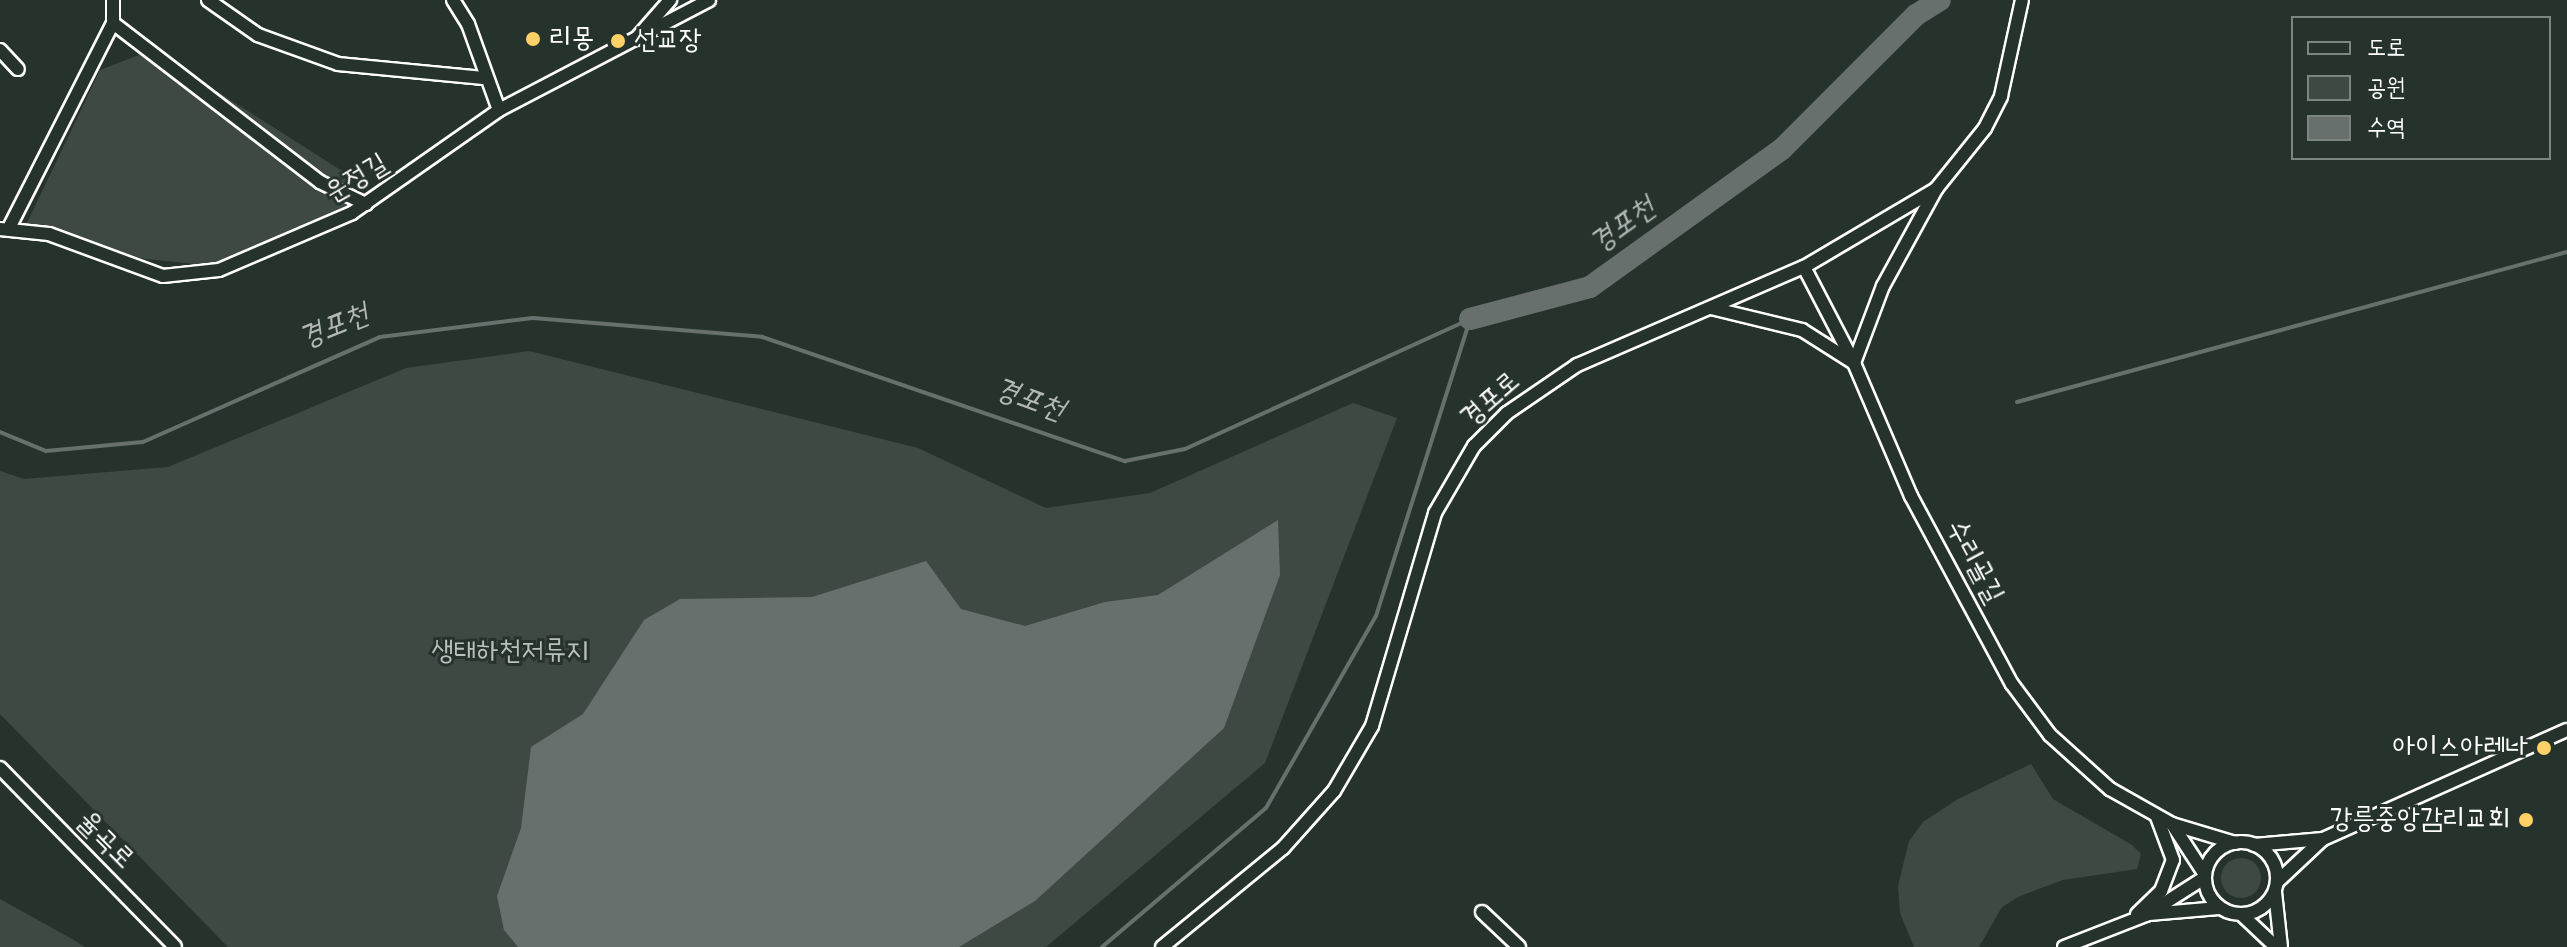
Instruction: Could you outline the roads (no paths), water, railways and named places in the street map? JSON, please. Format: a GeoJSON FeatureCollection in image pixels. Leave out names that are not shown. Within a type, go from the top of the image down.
{"type":"FeatureCollection","features":[{"type":"Feature","properties":{"kind":"street"},"geometry":{"type":"LineString","coordinates":[[5,228],[113,23],[113,0]]}},
{"type":"Feature","properties":{"kind":"street"},"geometry":{"type":"LineString","coordinates":[[208,0],[258,35],[338,64],[483,78]]}},
{"type":"Feature","properties":{"kind":"street"},"geometry":{"type":"LineString","coordinates":[[453,0],[468,24],[483,78],[499,110]]}},
{"type":"Feature","properties":{"kind":"street"},"geometry":{"type":"LineString","coordinates":[[634,41],[670,0]]}},
{"type":"Feature","properties":{"kind":"street","name":"운정길"},"geometry":{"type":"LineString","coordinates":[[5,228],[75,241],[163,276],[195,277],[366,204],[499,110],[709,0]]}},
{"type":"Feature","properties":{"kind":"street","name":"경포로"},"geometry":{"type":"LineString","coordinates":[[1162,947],[1283,848],[1334,791],[1372,726],[1435,513],[1474,446],[1507,413],[1577,365],[1804,267],[1936,189],[1985,128],[2014,50],[2022,0]]}},
{"type":"Feature","properties":{"kind":"street"},"geometry":{"type":"LineString","coordinates":[[113,23],[320,182],[366,204]]}},
{"type":"Feature","properties":{"kind":"street"},"geometry":{"type":"LineString","coordinates":[[0,50],[18,69]]}},
{"type":"Feature","properties":{"kind":"street"},"geometry":{"type":"LineString","coordinates":[[1709,307],[1802,330],[1854,363],[1883,286],[1936,189]]}},
{"type":"Feature","properties":{"kind":"street","name":"수리골길"},"geometry":{"type":"LineString","coordinates":[[1804,267],[1854,363],[1911,496],[2012,684],[2087,773],[2172,824],[2235,843]]}},
{"type":"Feature","properties":{"kind":"street"},"geometry":{"type":"LineString","coordinates":[[2146,915],[2204,875],[2213,855],[2235,843],[2254,845],[2323,839],[2567,730]]}},
{"type":"Feature","properties":{"kind":"street","name":"율곡로"},"geometry":{"type":"LineString","coordinates":[[0,768],[175,947]]}},
{"type":"Feature","properties":{"kind":"street"},"geometry":{"type":"LineString","coordinates":[[2129,921],[2161,891],[2173,860],[2155,814]]}},
{"type":"Feature","properties":{"kind":"street","name":"수리골길"},"geometry":{"type":"LineString","coordinates":[[2172,824],[2204,875]]}},
{"type":"Feature","properties":{"kind":"street"},"geometry":{"type":"LineString","coordinates":[[2242,915],[2266,906],[2276,887],[2323,839]]}},
{"type":"Feature","properties":{"kind":"street"},"geometry":{"type":"LineString","coordinates":[[2254,845],[2273,860],[2278,947]]}},
{"type":"Feature","properties":{"kind":"street"},"geometry":{"type":"LineString","coordinates":[[2204,875],[2219,908]]}},
{"type":"Feature","properties":{"kind":"street"},"geometry":{"type":"LineString","coordinates":[[2064,947],[2146,915],[2219,908],[2242,915],[2278,947]]}},
{"type":"Feature","properties":{"kind":"street"},"geometry":{"type":"LineString","coordinates":[[1482,912],[1519,947]]}},
{"type":"Feature","properties":{"kind":"water","name":"생태하천저류지"},"geometry":{"type":"Polygon","coordinates":[[[1278,520],[1280,575],[1224,728],[1035,901],[959,947],[518,947],[504,930],[497,896],[521,828],[531,747],[583,714],[644,620],[680,599],[812,597],[926,561],[961,609],[1025,626],[1105,602],[1158,595],[1278,520]]]}},
{"type":"Feature","properties":{"kind":"waterway","name":"경포천"},"geometry":{"type":"LineString","coordinates":[[1470,319],[1590,287],[1782,149],[1916,15],[1940,0]]}},
{"type":"Feature","properties":{"kind":"waterway"},"geometry":{"type":"LineString","coordinates":[[2017,402],[2567,252]]}},
{"type":"Feature","properties":{"kind":"waterway","name":"경포천"},"geometry":{"type":"LineString","coordinates":[[0,432],[46,451],[143,442],[380,337],[533,318],[762,337],[1125,461],[1185,449],[1470,319]]}},
{"type":"Feature","properties":{"kind":"waterway"},"geometry":{"type":"LineString","coordinates":[[1102,947],[1266,808],[1376,616],[1470,319]]}},
{"type":"Feature","properties":{"kind":"place","name":"리몽"},"geometry":{"type":"Point","coordinates":[533,39]}},
{"type":"Feature","properties":{"kind":"place","name":"선교장"},"geometry":{"type":"Point","coordinates":[618,41]}},
{"type":"Feature","properties":{"kind":"place","name":"아이스아레나"},"geometry":{"type":"Point","coordinates":[2544,748]}},
{"type":"Feature","properties":{"kind":"place","name":"강릉중앙감리교회"},"geometry":{"type":"Point","coordinates":[2526,820]}}]}
